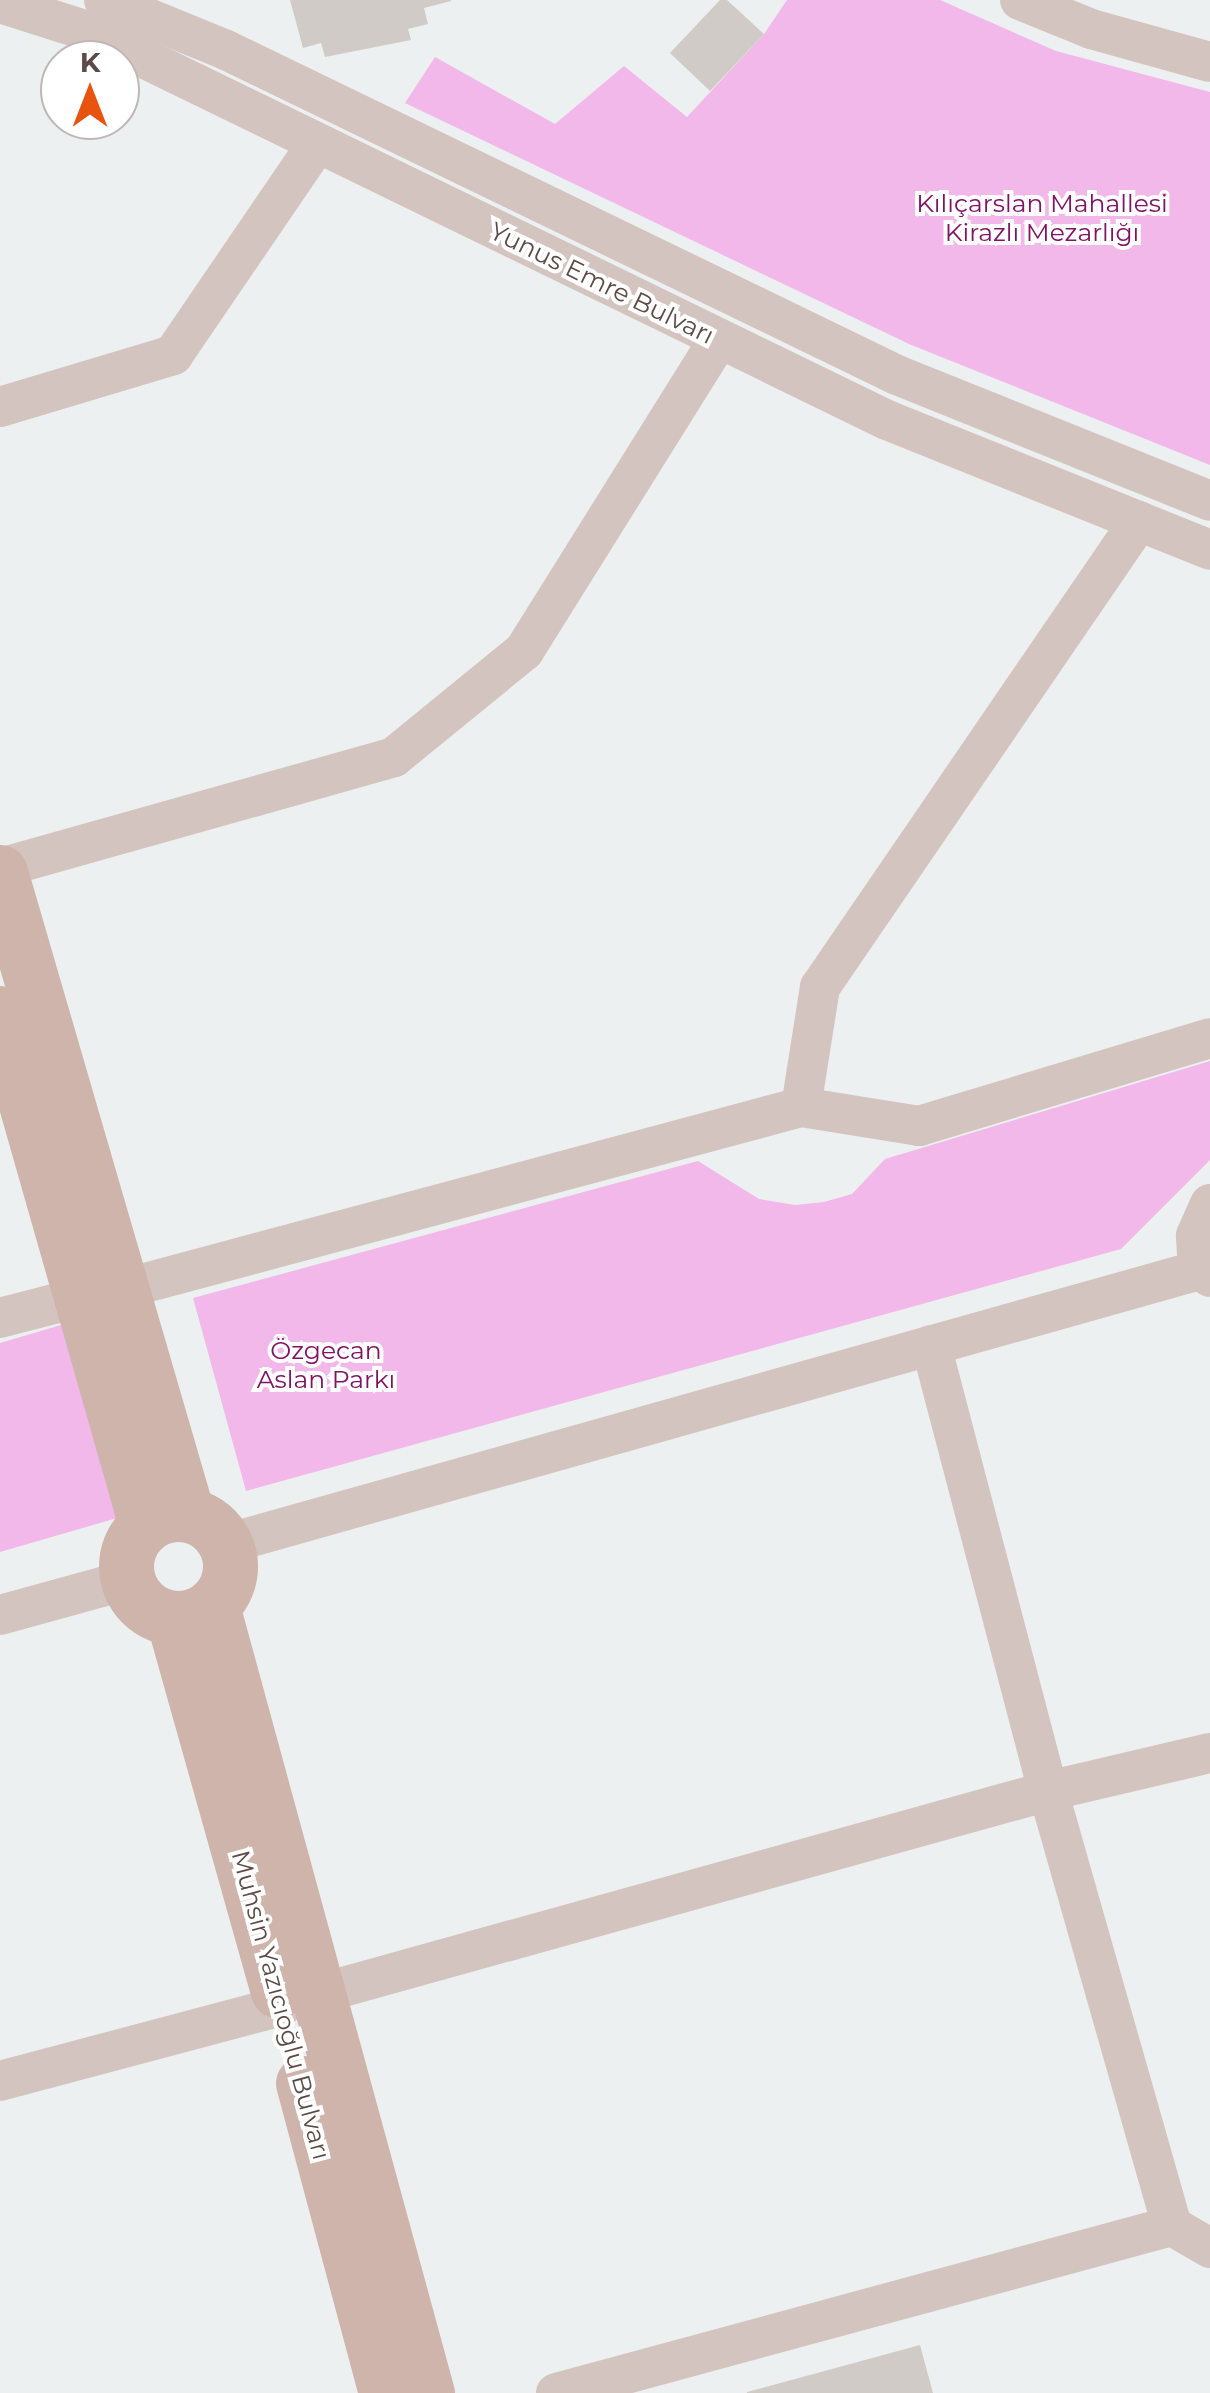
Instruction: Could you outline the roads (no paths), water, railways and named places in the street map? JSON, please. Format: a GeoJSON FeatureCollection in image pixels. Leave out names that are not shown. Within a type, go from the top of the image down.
{"type":"FeatureCollection","features":[{"type":"Feature","properties":{"kind":"main road"},"geometry":{"type":"LineString","coordinates":[[0,870],[100,1293]]}},
{"type":"Feature","properties":{"kind":"main road"},"geometry":{"type":"LineString","coordinates":[[0,1013],[186,1528],[230,1577],[193,1612],[147,1608],[128,1580],[130,1545],[186,1528]]}},
{"type":"Feature","properties":{"kind":"main road","name":"Muhsin Yazıcıoğlu Bulvarı"},"geometry":{"type":"LineString","coordinates":[[193,1612],[300,2000],[386,2393]]}},
{"type":"Feature","properties":{"kind":"main road"},"geometry":{"type":"LineString","coordinates":[[300,2000],[427,2393]]}},
{"type":"Feature","properties":{"kind":"street"},"geometry":{"type":"LineString","coordinates":[[104,0],[226,50],[896,374],[1210,501]]}},
{"type":"Feature","properties":{"kind":"street"},"geometry":{"type":"LineString","coordinates":[[1020,0],[1091,30],[1210,62]]}},
{"type":"Feature","properties":{"kind":"street","name":"Yunus Emre Bulvarı"},"geometry":{"type":"LineString","coordinates":[[0,3],[88,31],[887,420],[1210,550]]}},
{"type":"Feature","properties":{"kind":"street"},"geometry":{"type":"LineString","coordinates":[[0,407],[173,354],[318,144]]}},
{"type":"Feature","properties":{"kind":"street"},"geometry":{"type":"LineString","coordinates":[[0,870],[394,758],[524,651],[718,340]]}},
{"type":"Feature","properties":{"kind":"street"},"geometry":{"type":"LineString","coordinates":[[801,1107],[820,986],[1139,521]]}},
{"type":"Feature","properties":{"kind":"street"},"geometry":{"type":"LineString","coordinates":[[0,1318],[801,1107],[919,1126],[1210,1038]]}},
{"type":"Feature","properties":{"kind":"street"},"geometry":{"type":"LineString","coordinates":[[186,1528],[1207,1273],[1196,1236],[1210,1204]]}},
{"type":"Feature","properties":{"kind":"street"},"geometry":{"type":"LineString","coordinates":[[931,1344],[1048,1790],[1172,2226],[1210,2248]]}},
{"type":"Feature","properties":{"kind":"street"},"geometry":{"type":"LineString","coordinates":[[0,1615],[128,1580]]}},
{"type":"Feature","properties":{"kind":"street"},"geometry":{"type":"LineString","coordinates":[[0,2081],[1048,1790],[1210,1753]]}},
{"type":"Feature","properties":{"kind":"street"},"geometry":{"type":"LineString","coordinates":[[556,2393],[1172,2226]]}},
{"type":"Feature","properties":{"kind":"park label","name":"Kılıçarslan Mahallesi Kirazlı Mezarlığı"},"geometry":{"type":"Point","coordinates":[1042,218]}},
{"type":"Feature","properties":{"kind":"park label","name":"Özgecan Aslan Parkı"},"geometry":{"type":"Point","coordinates":[326,1366]}}]}
